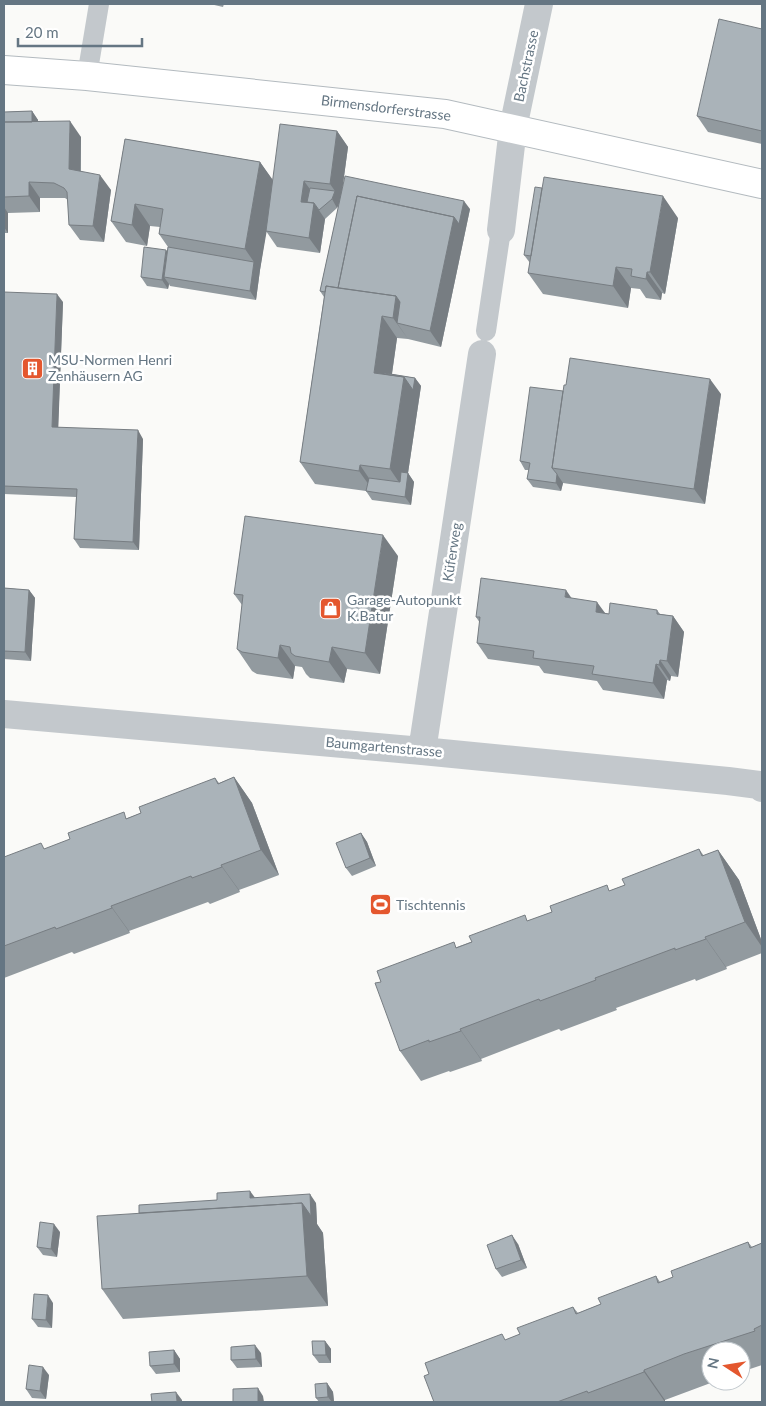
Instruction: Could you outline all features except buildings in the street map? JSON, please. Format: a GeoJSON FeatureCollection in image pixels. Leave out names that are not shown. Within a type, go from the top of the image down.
{"type":"FeatureCollection","features":[{"type":"Feature","properties":{"kind":"main road","name":"Birmensdorferstrasse"},"geometry":{"type":"LineString","coordinates":[[4,70],[87,76],[445,114],[762,184]]}},
{"type":"Feature","properties":{"kind":"street","name":"Bachstrasse"},"geometry":{"type":"LineString","coordinates":[[513,128],[539,4]]}},
{"type":"Feature","properties":{"kind":"street","name":"Küferweg"},"geometry":{"type":"LineString","coordinates":[[501,230],[513,128]]}},
{"type":"Feature","properties":{"kind":"street","name":"Küferweg"},"geometry":{"type":"LineString","coordinates":[[422,751],[484,343]]}},
{"type":"Feature","properties":{"kind":"street","name":"Baumgartenstrasse"},"geometry":{"type":"LineString","coordinates":[[4,714],[422,751],[728,781],[759,785],[762,788]]}},
{"type":"Feature","properties":{"kind":"lane"},"geometry":{"type":"LineString","coordinates":[[87,76],[99,4]]}},
{"type":"Feature","properties":{"kind":"lane","name":"Küferweg"},"geometry":{"type":"LineString","coordinates":[[484,343],[501,230]]}},
{"type":"Feature","properties":{"kind":"place","name":"MSU-Normen Henri Zenhäusern AG"},"geometry":{"type":"Point","coordinates":[32,368]}},
{"type":"Feature","properties":{"kind":"place","name":"Garage-Autopunkt K.Batur"},"geometry":{"type":"Point","coordinates":[331,608]}},
{"type":"Feature","properties":{"kind":"place","name":"Tischtennis"},"geometry":{"type":"Point","coordinates":[380,905]}}]}
